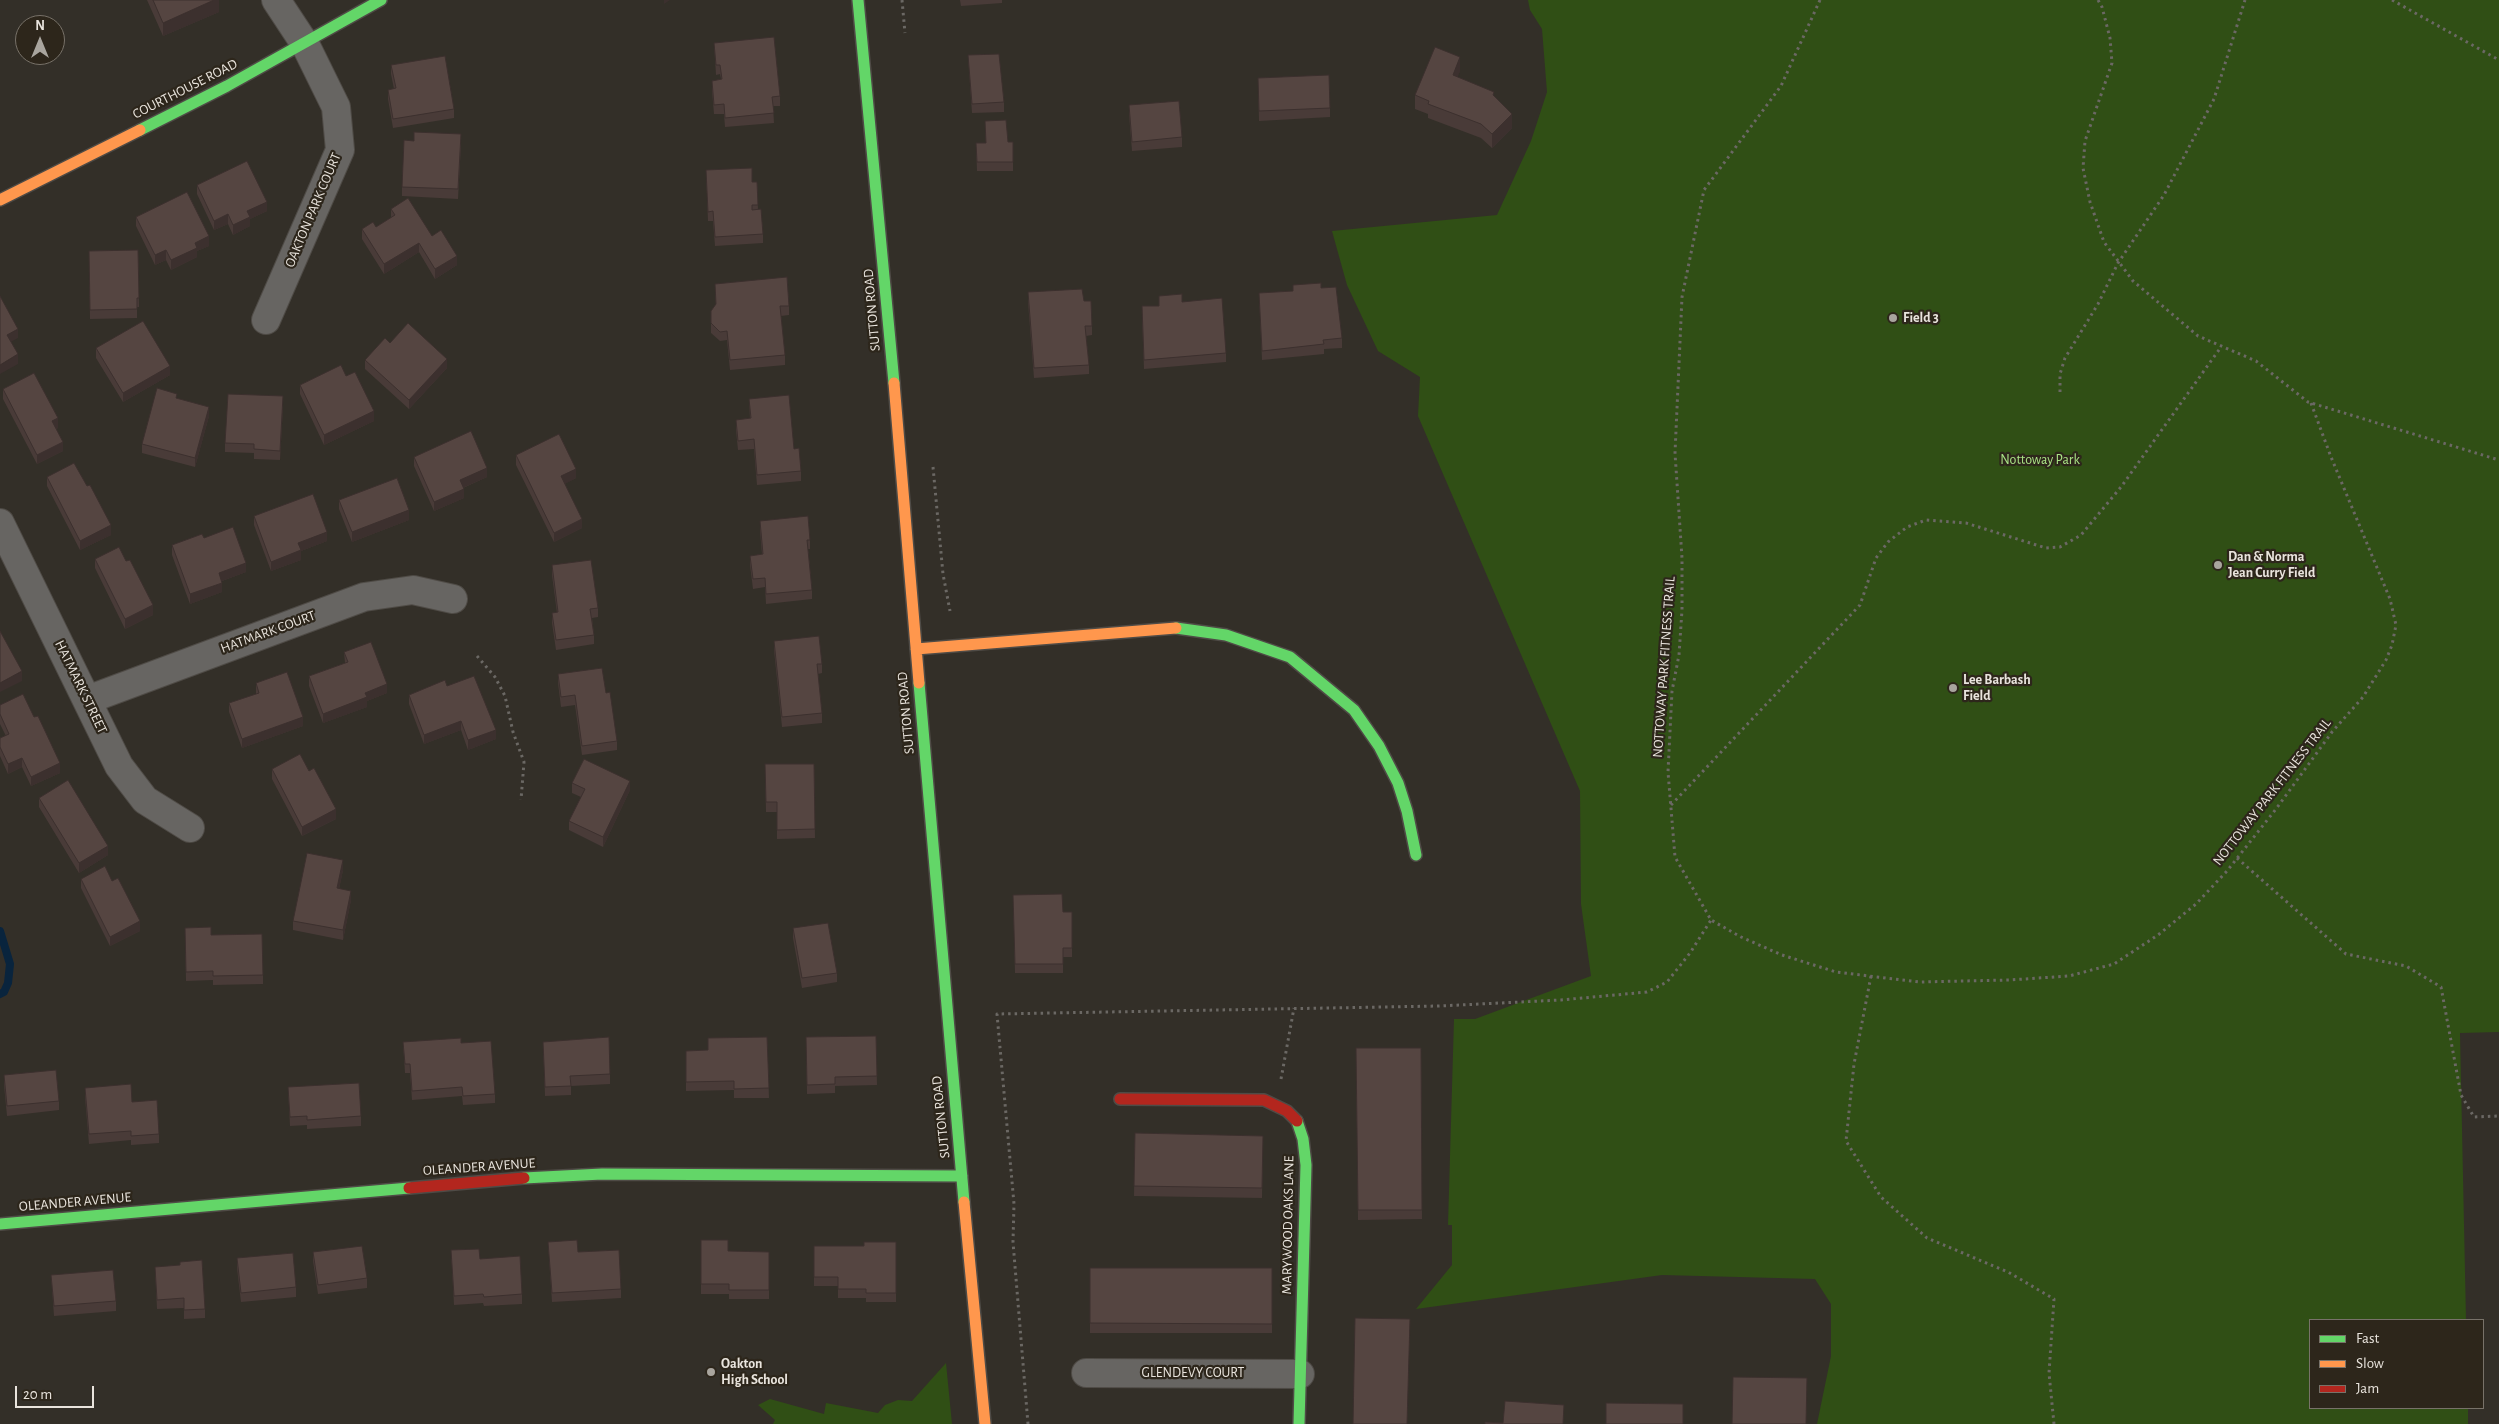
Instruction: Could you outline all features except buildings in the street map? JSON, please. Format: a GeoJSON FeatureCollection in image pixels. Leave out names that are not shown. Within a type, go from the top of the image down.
{"type":"FeatureCollection","features":[{"type":"Feature","properties":{"kind":"street","name":"OAKTON PARK COURT"},"geometry":{"type":"LineString","coordinates":[[266,320],[340,150],[336,107],[305,44],[276,0]]}},
{"type":"Feature","properties":{"kind":"street","name":"COURTHOUSE ROAD"},"geometry":{"type":"LineString","coordinates":[[0,200],[305,44],[380,0]]}},
{"type":"Feature","properties":{"kind":"street","name":"SUTTON ROAD"},"geometry":{"type":"LineString","coordinates":[[858,0],[985,1424]]}},
{"type":"Feature","properties":{"kind":"street","name":"HATMARK STREET"},"geometry":{"type":"LineString","coordinates":[[0,523],[119,766],[130,783],[146,800],[190,828]]}},
{"type":"Feature","properties":{"kind":"street","name":"HATMARK COURT"},"geometry":{"type":"LineString","coordinates":[[87,700],[364,597],[413,590],[453,599]]}},
{"type":"Feature","properties":{"kind":"street"},"geometry":{"type":"LineString","coordinates":[[916,649],[1174,628],[1226,635],[1290,657],[1354,710],[1379,746],[1398,783],[1407,811],[1416,855]]}},
{"type":"Feature","properties":{"kind":"street","name":"MARYWOOD OAKS LANE"},"geometry":{"type":"LineString","coordinates":[[1120,1098],[1264,1100],[1287,1111],[1298,1122],[1303,1140],[1306,1165],[1299,1424]]}},
{"type":"Feature","properties":{"kind":"street","name":"OLEANDER AVENUE"},"geometry":{"type":"LineString","coordinates":[[0,1224],[518,1178],[602,1174],[962,1176]]}},
{"type":"Feature","properties":{"kind":"street","name":"GLENDEVY COURT"},"geometry":{"type":"LineString","coordinates":[[1086,1373],[1300,1374]]}},
{"type":"Feature","properties":{"kind":"path"},"geometry":{"type":"LineString","coordinates":[[902,0],[905,33]]}},
{"type":"Feature","properties":{"kind":"path","name":"NOTTOWAY PARK FITNESS TRAIL"},"geometry":{"type":"LineString","coordinates":[[1820,0],[1781,86],[1704,190],[1682,297],[1675,453],[1682,558],[1682,610],[1679,655],[1672,692],[1668,731],[1671,805],[1675,857],[1711,920],[1741,937],[1782,955],[1836,972],[1919,982],[2010,980],[2069,976],[2114,964],[2158,935],[2196,904],[2237,858],[2276,809],[2332,732],[2363,697],[2386,660],[2396,625],[2390,599],[2331,457],[2311,402]]}},
{"type":"Feature","properties":{"kind":"path"},"geometry":{"type":"LineString","coordinates":[[2098,0],[2102,7],[2110,38],[2112,62],[2086,142],[2083,168],[2090,202],[2104,242],[2133,281],[2198,336],[2256,361],[2290,390],[2311,402],[2499,460]]}},
{"type":"Feature","properties":{"kind":"path"},"geometry":{"type":"LineString","coordinates":[[2060,392],[2060,374],[2065,358],[2098,304],[2118,263],[2164,196],[2214,99],[2245,0]]}},
{"type":"Feature","properties":{"kind":"path"},"geometry":{"type":"LineString","coordinates":[[2392,0],[2499,60]]}},
{"type":"Feature","properties":{"kind":"path"},"geometry":{"type":"LineString","coordinates":[[1671,805],[1860,605],[1876,558],[1888,542],[1907,527],[1926,520],[1966,523],[2046,548],[2060,547],[2081,535],[2121,487],[2221,347]]}},
{"type":"Feature","properties":{"kind":"path"},"geometry":{"type":"LineString","coordinates":[[933,467],[943,574],[950,611]]}},
{"type":"Feature","properties":{"kind":"path"},"geometry":{"type":"LineString","coordinates":[[477,656],[495,677],[504,696],[513,732],[524,762],[521,800]]}},
{"type":"Feature","properties":{"kind":"path"},"geometry":{"type":"LineString","coordinates":[[2237,858],[2346,954],[2406,966],[2441,987],[2461,1096],[2474,1117],[2499,1116]]}},
{"type":"Feature","properties":{"kind":"path"},"geometry":{"type":"LineString","coordinates":[[1028,1424],[1013,1242],[1014,1204],[997,1014],[1561,1000],[1647,992],[1667,982],[1690,953],[1711,920]]}},
{"type":"Feature","properties":{"kind":"path"},"geometry":{"type":"LineString","coordinates":[[1871,976],[1854,1064],[1846,1141],[1881,1197],[1927,1238],[2008,1272],[2054,1299],[2049,1373],[2054,1424]]}},
{"type":"Feature","properties":{"kind":"path"},"geometry":{"type":"LineString","coordinates":[[1280,1086],[1294,1008]]}},
{"type":"Feature","properties":{"kind":"green space","name":"Nottoway Park"},"geometry":{"type":"Polygon","coordinates":[[[1528,0],[2499,0],[2499,1032],[2460,1033],[2466,1319],[2309,1319],[2309,1409],[2468,1409],[2468,1424],[1817,1424],[1831,1356],[1831,1304],[1815,1279],[1662,1275],[1416,1309],[1452,1265],[1452,1225],[1448,1225],[1454,1019],[1475,1019],[1591,976],[1581,904],[1580,791],[1418,416],[1420,377],[1378,351],[1347,285],[1332,231],[1497,215],[1531,141],[1547,92],[1542,29],[1530,10],[1528,0]]]}},
{"type":"Feature","properties":{"kind":"green space"},"geometry":{"type":"Polygon","coordinates":[[[946,1363],[952,1424],[773,1424],[775,1420],[758,1405],[770,1399],[824,1414],[826,1403],[878,1413],[885,1405],[898,1400],[912,1401],[946,1363]]]}},
{"type":"Feature","properties":{"kind":"waterway"},"geometry":{"type":"LineString","coordinates":[[0,931],[10,964],[8,983],[4,992],[0,994]]}},
{"type":"Feature","properties":{"kind":"traffic: fast"},"geometry":{"type":"LineString","coordinates":[[140,130],[227,86],[381,0]]}},
{"type":"Feature","properties":{"kind":"traffic: fast"},"geometry":{"type":"LineString","coordinates":[[858,0],[894,383]]}},
{"type":"Feature","properties":{"kind":"traffic: fast"},"geometry":{"type":"LineString","coordinates":[[1176,628],[1226,635],[1290,657],[1354,710],[1379,746],[1398,783],[1407,811],[1416,855]]}},
{"type":"Feature","properties":{"kind":"traffic: fast"},"geometry":{"type":"LineString","coordinates":[[919,683],[964,1202]]}},
{"type":"Feature","properties":{"kind":"traffic: fast"},"geometry":{"type":"LineString","coordinates":[[1297,1121],[1303,1139],[1306,1165],[1299,1424]]}},
{"type":"Feature","properties":{"kind":"traffic: fast"},"geometry":{"type":"LineString","coordinates":[[524,1178],[602,1174],[962,1176]]}},
{"type":"Feature","properties":{"kind":"traffic: fast"},"geometry":{"type":"LineString","coordinates":[[0,1224],[409,1188]]}},
{"type":"Feature","properties":{"kind":"traffic: slow"},"geometry":{"type":"LineString","coordinates":[[0,200],[140,130]]}},
{"type":"Feature","properties":{"kind":"traffic: slow"},"geometry":{"type":"LineString","coordinates":[[894,383],[919,683]]}},
{"type":"Feature","properties":{"kind":"traffic: slow"},"geometry":{"type":"LineString","coordinates":[[916,649],[1176,628]]}},
{"type":"Feature","properties":{"kind":"traffic: slow"},"geometry":{"type":"LineString","coordinates":[[964,1202],[985,1424]]}},
{"type":"Feature","properties":{"kind":"traffic: jam"},"geometry":{"type":"LineString","coordinates":[[1120,1099],[1264,1100],[1287,1111],[1297,1121]]}},
{"type":"Feature","properties":{"kind":"traffic: jam"},"geometry":{"type":"LineString","coordinates":[[409,1188],[524,1178]]}},
{"type":"Feature","properties":{"kind":"place","name":"Field 3"},"geometry":{"type":"Point","coordinates":[1893,318]}},
{"type":"Feature","properties":{"kind":"place","name":"Dan & Norma Jean Curry Field"},"geometry":{"type":"Point","coordinates":[2218,565]}},
{"type":"Feature","properties":{"kind":"place","name":"Lee Barbash Field"},"geometry":{"type":"Point","coordinates":[1953,688]}},
{"type":"Feature","properties":{"kind":"place","name":"Oakton High School"},"geometry":{"type":"Point","coordinates":[711,1372]}}]}
